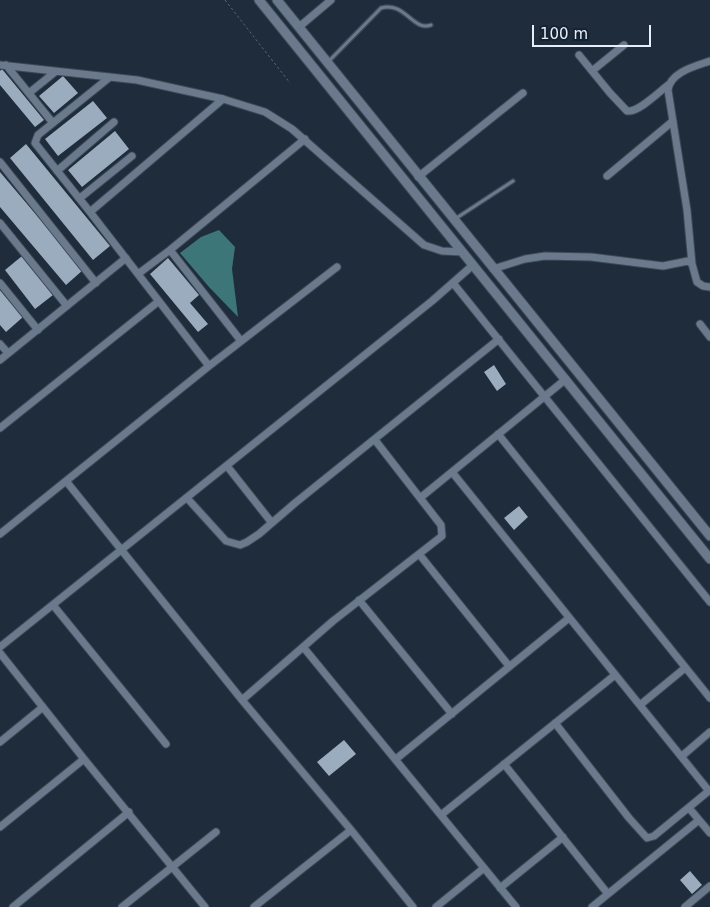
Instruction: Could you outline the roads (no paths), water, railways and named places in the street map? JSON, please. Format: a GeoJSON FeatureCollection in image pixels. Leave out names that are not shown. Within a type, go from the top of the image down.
{"type":"FeatureCollection","features":[{"type":"Feature","properties":{"kind":"street"},"geometry":{"type":"LineString","coordinates":[[259,0],[710,559]]}},
{"type":"Feature","properties":{"kind":"street"},"geometry":{"type":"LineString","coordinates":[[277,0],[710,536]]}},
{"type":"Feature","properties":{"kind":"street"},"geometry":{"type":"LineString","coordinates":[[299,27],[331,0]]}},
{"type":"Feature","properties":{"kind":"street"},"geometry":{"type":"LineString","coordinates":[[592,72],[624,45]]}},
{"type":"Feature","properties":{"kind":"street"},"geometry":{"type":"LineString","coordinates":[[579,55],[622,108],[630,112],[638,109],[680,73],[710,61]]}},
{"type":"Feature","properties":{"kind":"street"},"geometry":{"type":"LineString","coordinates":[[3,65],[145,81],[224,99],[265,112],[292,129],[424,245],[442,251],[463,252]]}},
{"type":"Feature","properties":{"kind":"street"},"geometry":{"type":"LineString","coordinates":[[3,65],[53,123]]}},
{"type":"Feature","properties":{"kind":"street"},"geometry":{"type":"LineString","coordinates":[[28,93],[55,72]]}},
{"type":"Feature","properties":{"kind":"street"},"geometry":{"type":"LineString","coordinates":[[110,77],[38,135],[35,141],[37,148],[80,198],[209,366]]}},
{"type":"Feature","properties":{"kind":"street"},"geometry":{"type":"LineString","coordinates":[[668,85],[687,210],[692,264],[697,282],[703,286],[710,287]]}},
{"type":"Feature","properties":{"kind":"street"},"geometry":{"type":"LineString","coordinates":[[418,176],[523,93]]}},
{"type":"Feature","properties":{"kind":"street"},"geometry":{"type":"LineString","coordinates":[[90,212],[224,99]]}},
{"type":"Feature","properties":{"kind":"street"},"geometry":{"type":"LineString","coordinates":[[607,176],[673,121]]}},
{"type":"Feature","properties":{"kind":"street"},"geometry":{"type":"LineString","coordinates":[[57,171],[114,122]]}},
{"type":"Feature","properties":{"kind":"street"},"geometry":{"type":"LineString","coordinates":[[138,274],[305,140]]}},
{"type":"Feature","properties":{"kind":"street"},"geometry":{"type":"LineString","coordinates":[[80,198],[132,156]]}},
{"type":"Feature","properties":{"kind":"street"},"geometry":{"type":"LineString","coordinates":[[0,162],[96,283]]}},
{"type":"Feature","properties":{"kind":"street"},"geometry":{"type":"LineString","coordinates":[[0,223],[67,306]]}},
{"type":"Feature","properties":{"kind":"street"},"geometry":{"type":"LineString","coordinates":[[170,250],[241,341]]}},
{"type":"Feature","properties":{"kind":"street"},"geometry":{"type":"LineString","coordinates":[[493,269],[525,259],[545,256],[591,257],[652,265],[667,265],[688,261],[692,264]]}},
{"type":"Feature","properties":{"kind":"street"},"geometry":{"type":"LineString","coordinates":[[0,360],[126,258]]}},
{"type":"Feature","properties":{"kind":"street"},"geometry":{"type":"LineString","coordinates":[[0,647],[227,466],[473,265]]}},
{"type":"Feature","properties":{"kind":"street"},"geometry":{"type":"LineString","coordinates":[[0,534],[209,366],[337,267]]}},
{"type":"Feature","properties":{"kind":"street"},"geometry":{"type":"LineString","coordinates":[[0,283],[38,330]]}},
{"type":"Feature","properties":{"kind":"street"},"geometry":{"type":"LineString","coordinates":[[453,283],[710,602]]}},
{"type":"Feature","properties":{"kind":"street"},"geometry":{"type":"LineString","coordinates":[[0,428],[159,301]]}},
{"type":"Feature","properties":{"kind":"street"},"geometry":{"type":"LineString","coordinates":[[700,324],[710,337]]}},
{"type":"Feature","properties":{"kind":"street"},"geometry":{"type":"LineString","coordinates":[[187,498],[226,541],[240,545],[247,542],[499,339]]}},
{"type":"Feature","properties":{"kind":"street"},"geometry":{"type":"LineString","coordinates":[[0,344],[8,354]]}},
{"type":"Feature","properties":{"kind":"street"},"geometry":{"type":"LineString","coordinates":[[420,498],[566,380]]}},
{"type":"Feature","properties":{"kind":"street"},"geometry":{"type":"LineString","coordinates":[[498,434],[615,577],[710,698]]}},
{"type":"Feature","properties":{"kind":"street"},"geometry":{"type":"LineString","coordinates":[[242,700],[359,600],[442,536],[441,525],[375,440]]}},
{"type":"Feature","properties":{"kind":"street"},"geometry":{"type":"LineString","coordinates":[[227,466],[272,523]]}},
{"type":"Feature","properties":{"kind":"street"},"geometry":{"type":"LineString","coordinates":[[452,472],[710,790],[654,836],[647,838],[555,723]]}},
{"type":"Feature","properties":{"kind":"street"},"geometry":{"type":"LineString","coordinates":[[66,481],[242,700],[413,907]]}},
{"type":"Feature","properties":{"kind":"street"},"geometry":{"type":"LineString","coordinates":[[419,554],[510,666]]}},
{"type":"Feature","properties":{"kind":"street"},"geometry":{"type":"LineString","coordinates":[[359,600],[452,714]]}},
{"type":"Feature","properties":{"kind":"street"},"geometry":{"type":"LineString","coordinates":[[53,605],[166,744]]}},
{"type":"Feature","properties":{"kind":"street"},"geometry":{"type":"LineString","coordinates":[[396,759],[569,618]]}},
{"type":"Feature","properties":{"kind":"street"},"geometry":{"type":"LineString","coordinates":[[304,648],[516,907]]}},
{"type":"Feature","properties":{"kind":"street"},"geometry":{"type":"LineString","coordinates":[[0,653],[205,907]]}},
{"type":"Feature","properties":{"kind":"street"},"geometry":{"type":"LineString","coordinates":[[640,705],[685,668]]}},
{"type":"Feature","properties":{"kind":"street"},"geometry":{"type":"LineString","coordinates":[[441,814],[615,675]]}},
{"type":"Feature","properties":{"kind":"street"},"geometry":{"type":"LineString","coordinates":[[0,742],[43,707]]}},
{"type":"Feature","properties":{"kind":"street"},"geometry":{"type":"LineString","coordinates":[[682,756],[710,732]]}},
{"type":"Feature","properties":{"kind":"street"},"geometry":{"type":"LineString","coordinates":[[0,828],[84,759]]}},
{"type":"Feature","properties":{"kind":"street"},"geometry":{"type":"LineString","coordinates":[[504,764],[608,894]]}},
{"type":"Feature","properties":{"kind":"street"},"geometry":{"type":"LineString","coordinates":[[689,808],[710,834]]}},
{"type":"Feature","properties":{"kind":"street"},"geometry":{"type":"LineString","coordinates":[[12,907],[129,812]]}},
{"type":"Feature","properties":{"kind":"street"},"geometry":{"type":"LineString","coordinates":[[592,907],[699,820]]}},
{"type":"Feature","properties":{"kind":"street"},"geometry":{"type":"LineString","coordinates":[[254,907],[351,830]]}},
{"type":"Feature","properties":{"kind":"street"},"geometry":{"type":"LineString","coordinates":[[122,907],[216,832]]}},
{"type":"Feature","properties":{"kind":"street"},"geometry":{"type":"LineString","coordinates":[[500,888],[563,837]]}},
{"type":"Feature","properties":{"kind":"street"},"geometry":{"type":"LineString","coordinates":[[436,907],[484,868]]}},
{"type":"Feature","properties":{"kind":"street"},"geometry":{"type":"LineString","coordinates":[[685,907],[710,886]]}},
{"type":"Feature","properties":{"kind":"lane"},"geometry":{"type":"LineString","coordinates":[[328,63],[381,8],[386,7],[400,10],[419,25],[431,25]]}},
{"type":"Feature","properties":{"kind":"lane"},"geometry":{"type":"LineString","coordinates":[[454,220],[513,181]]}}]}
